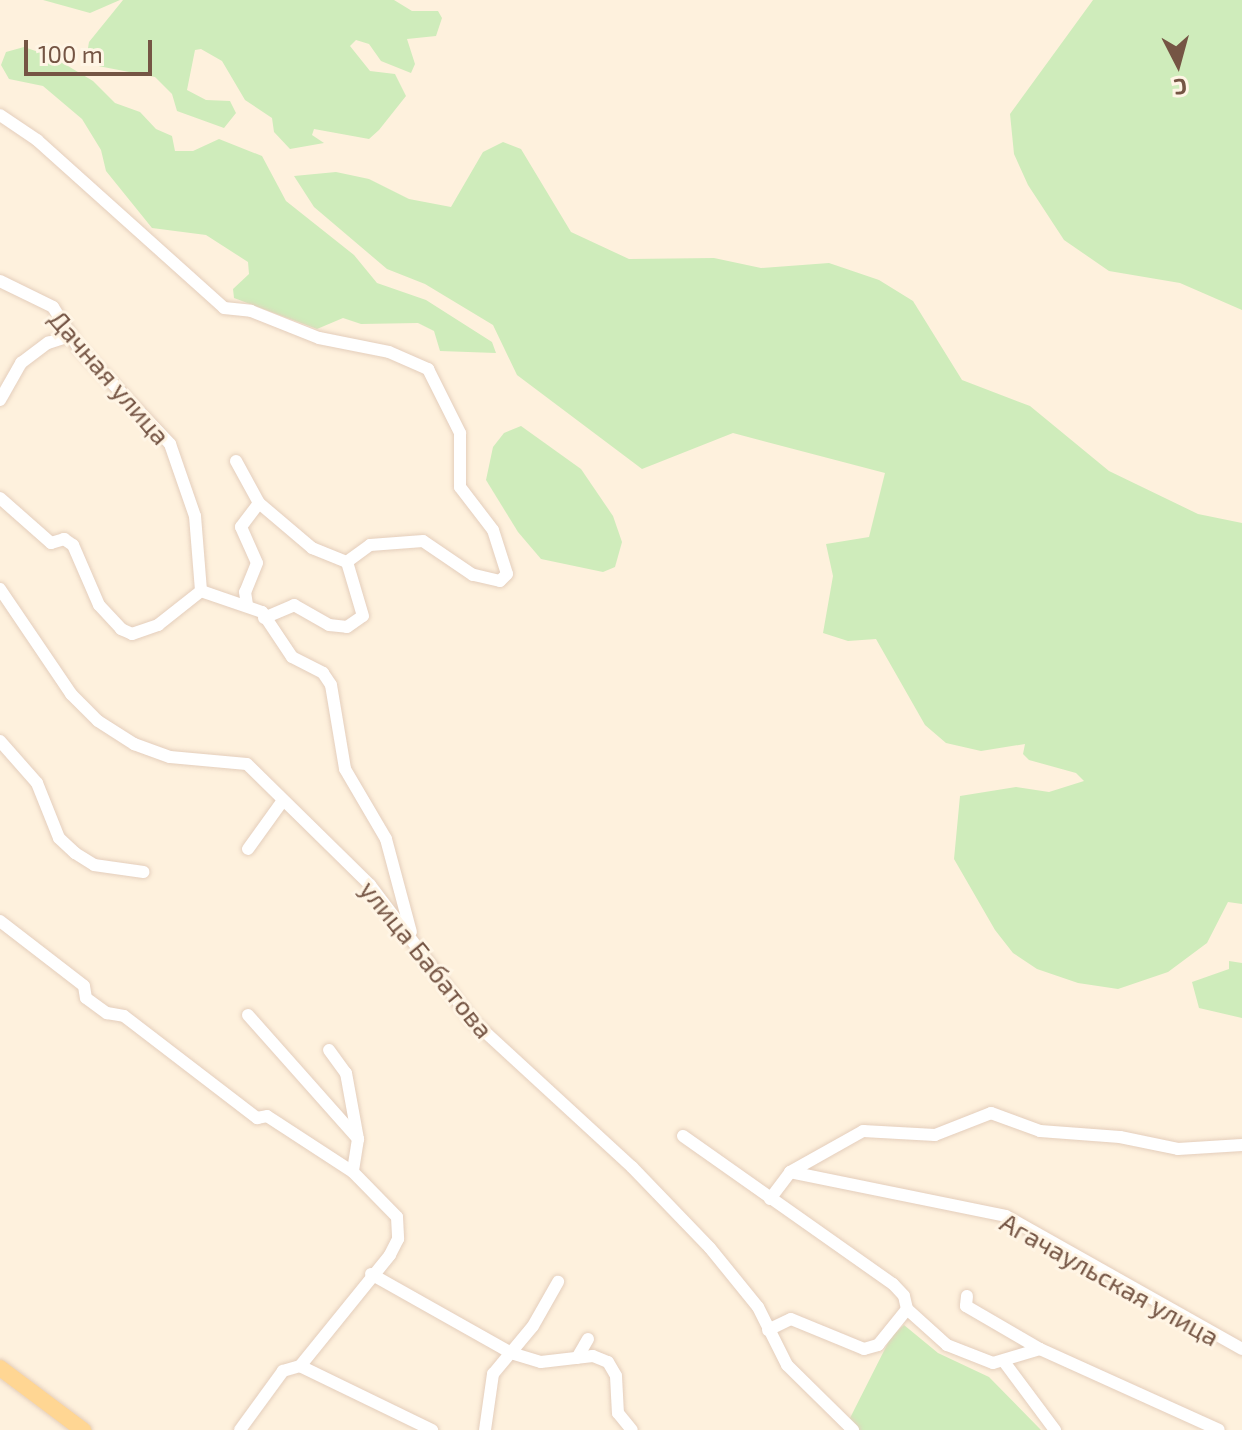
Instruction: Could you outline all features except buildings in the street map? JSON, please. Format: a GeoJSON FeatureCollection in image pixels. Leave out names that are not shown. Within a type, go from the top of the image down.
{"type":"FeatureCollection","features":[{"type":"Feature","properties":{"kind":"main road"},"geometry":{"type":"LineString","coordinates":[[0,1368],[83,1430]]}},
{"type":"Feature","properties":{"kind":"street"},"geometry":{"type":"LineString","coordinates":[[0,115],[37,140],[224,308],[251,311],[319,338],[389,352],[428,369],[460,433],[460,487],[493,530],[507,574],[500,581],[473,575],[423,541],[370,545],[347,562]]}},
{"type":"Feature","properties":{"kind":"street","name":"Дачная улица"},"geometry":{"type":"LineString","coordinates":[[0,281],[53,307],[72,335],[148,425],[160,431],[181,465],[198,534],[201,591]]}},
{"type":"Feature","properties":{"kind":"street"},"geometry":{"type":"LineString","coordinates":[[0,400],[21,363],[48,343],[72,335]]}},
{"type":"Feature","properties":{"kind":"street"},"geometry":{"type":"LineString","coordinates":[[236,461],[259,503],[312,548],[347,562]]}},
{"type":"Feature","properties":{"kind":"street"},"geometry":{"type":"LineString","coordinates":[[0,498],[51,543],[64,539],[73,545],[99,605],[121,629],[132,634],[158,625],[201,591],[247,604],[264,618],[292,657],[323,673],[331,685],[345,769],[386,839],[412,935]]}},
{"type":"Feature","properties":{"kind":"street"},"geometry":{"type":"LineString","coordinates":[[247,604],[245,592],[257,563],[241,527],[259,503]]}},
{"type":"Feature","properties":{"kind":"street"},"geometry":{"type":"LineString","coordinates":[[264,618],[294,605],[329,625],[347,627],[363,616],[347,562]]}},
{"type":"Feature","properties":{"kind":"street","name":"улица Бабатова"},"geometry":{"type":"LineString","coordinates":[[0,589],[71,694],[98,721],[134,744],[170,757],[240,760],[281,803],[370,885],[412,935],[436,978],[472,1020],[632,1167],[710,1248],[758,1307],[787,1365],[853,1430]]}},
{"type":"Feature","properties":{"kind":"street"},"geometry":{"type":"LineString","coordinates":[[0,741],[37,783],[59,838],[75,853],[94,865],[144,872]]}},
{"type":"Feature","properties":{"kind":"street"},"geometry":{"type":"LineString","coordinates":[[248,849],[281,803]]}},
{"type":"Feature","properties":{"kind":"street"},"geometry":{"type":"LineString","coordinates":[[0,921],[84,986],[86,998],[107,1013],[124,1016],[257,1118],[267,1116],[353,1172],[397,1217],[395,1246],[300,1366],[283,1371],[240,1430]]}},
{"type":"Feature","properties":{"kind":"street"},"geometry":{"type":"LineString","coordinates":[[248,1015],[358,1139]]}},
{"type":"Feature","properties":{"kind":"street"},"geometry":{"type":"LineString","coordinates":[[329,1050],[346,1073],[358,1139],[353,1172]]}},
{"type":"Feature","properties":{"kind":"street"},"geometry":{"type":"LineString","coordinates":[[770,1199],[790,1172],[863,1131],[935,1135],[991,1113],[1040,1131],[1109,1136],[1178,1149],[1242,1145]]}},
{"type":"Feature","properties":{"kind":"street"},"geometry":{"type":"LineString","coordinates":[[683,1136],[893,1284],[904,1296],[907,1309],[947,1345],[981,1360],[1005,1363],[1040,1349]]}},
{"type":"Feature","properties":{"kind":"street","name":"Агачаульская улица"},"geometry":{"type":"LineString","coordinates":[[790,1172],[1006,1216],[1242,1349]]}},
{"type":"Feature","properties":{"kind":"street"},"geometry":{"type":"LineString","coordinates":[[371,1274],[511,1353],[541,1362],[577,1358],[608,1362],[616,1376],[618,1413],[632,1430]]}},
{"type":"Feature","properties":{"kind":"street"},"geometry":{"type":"LineString","coordinates":[[485,1430],[493,1374],[511,1353],[558,1282]]}},
{"type":"Feature","properties":{"kind":"street"},"geometry":{"type":"LineString","coordinates":[[967,1296],[966,1306],[1040,1349],[1219,1430]]}},
{"type":"Feature","properties":{"kind":"street"},"geometry":{"type":"LineString","coordinates":[[768,1330],[791,1319],[864,1349],[878,1345],[907,1309]]}},
{"type":"Feature","properties":{"kind":"street"},"geometry":{"type":"LineString","coordinates":[[577,1358],[588,1339]]}},
{"type":"Feature","properties":{"kind":"street"},"geometry":{"type":"LineString","coordinates":[[1005,1363],[1055,1430]]}},
{"type":"Feature","properties":{"kind":"street"},"geometry":{"type":"LineString","coordinates":[[300,1366],[432,1430]]}},
{"type":"Feature","properties":{"kind":"green space"},"geometry":{"type":"Polygon","coordinates":[[[43,0],[120,0],[90,13],[43,0]]]}},
{"type":"Feature","properties":{"kind":"green space"},"geometry":{"type":"Polygon","coordinates":[[[123,0],[394,0],[412,11],[438,11],[442,18],[436,36],[407,39],[415,64],[411,73],[381,61],[369,44],[356,40],[350,46],[370,71],[395,74],[406,96],[369,139],[314,129],[312,135],[324,143],[290,149],[274,132],[272,118],[245,100],[222,61],[201,49],[195,50],[187,90],[206,100],[230,101],[236,113],[224,128],[177,111],[172,94],[155,77],[93,65],[87,54],[89,42],[123,0]]]}},
{"type":"Feature","properties":{"kind":"green space"},"geometry":{"type":"Polygon","coordinates":[[[1093,0],[1242,0],[1242,310],[1180,283],[1109,271],[1064,240],[1028,185],[1014,154],[1010,114],[1093,0]]]}},
{"type":"Feature","properties":{"kind":"green space"},"geometry":{"type":"Polygon","coordinates":[[[24,47],[53,57],[93,81],[115,103],[140,112],[156,129],[172,136],[175,151],[193,151],[219,139],[262,156],[286,201],[354,255],[377,283],[426,300],[492,342],[496,353],[440,351],[434,331],[418,323],[361,324],[343,318],[317,329],[234,298],[233,289],[249,274],[248,262],[206,235],[152,228],[106,171],[101,150],[82,119],[43,86],[9,79],[1,65],[6,52],[24,47]]]}},
{"type":"Feature","properties":{"kind":"green space"},"geometry":{"type":"Polygon","coordinates":[[[503,142],[521,149],[571,232],[629,259],[714,258],[761,268],[829,263],[879,280],[913,301],[962,380],[1030,406],[1109,471],[1198,514],[1242,523],[1242,904],[1228,902],[1207,943],[1168,972],[1118,989],[1078,983],[1037,969],[1013,953],[995,930],[954,859],[960,796],[1016,787],[1049,792],[1084,781],[1076,773],[1029,760],[1023,754],[1025,744],[981,751],[946,743],[925,725],[876,639],[848,641],[823,633],[833,576],[826,544],[869,537],[885,473],[733,433],[642,469],[517,375],[493,325],[425,284],[387,269],[314,207],[294,176],[336,172],[369,179],[409,199],[451,207],[483,152],[503,142]]]}},
{"type":"Feature","properties":{"kind":"green space"},"geometry":{"type":"Polygon","coordinates":[[[521,426],[581,469],[613,516],[622,542],[615,567],[603,572],[541,559],[518,532],[486,480],[493,447],[504,433],[521,426]]]}},
{"type":"Feature","properties":{"kind":"green space"},"geometry":{"type":"Polygon","coordinates":[[[1229,961],[1242,963],[1242,1018],[1199,1008],[1192,982],[1229,969],[1229,961]]]}},
{"type":"Feature","properties":{"kind":"green space"},"geometry":{"type":"Polygon","coordinates":[[[904,1325],[938,1353],[989,1377],[1041,1430],[858,1430],[848,1422],[891,1337],[904,1325]]]}}]}
